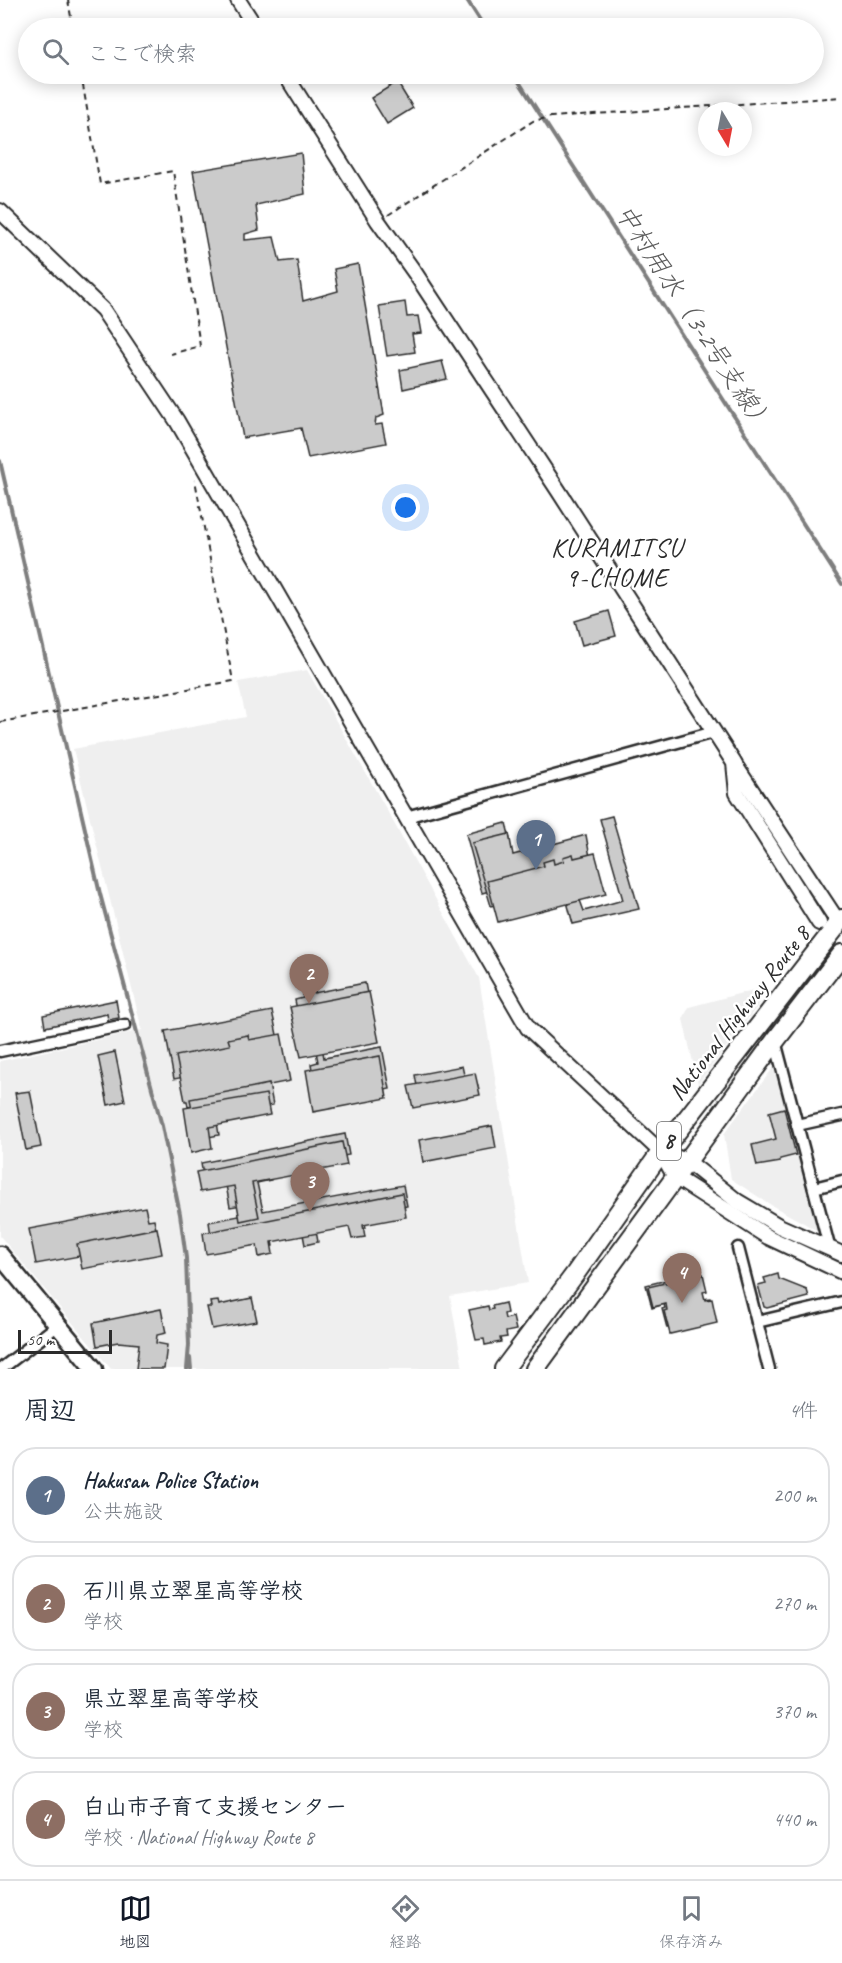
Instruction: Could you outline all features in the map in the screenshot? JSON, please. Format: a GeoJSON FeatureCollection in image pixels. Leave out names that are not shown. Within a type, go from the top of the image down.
{"type":"FeatureCollection","features":[{"type":"Feature","properties":{"kind":"highway","name":"National Highway Route 8"},"geometry":{"type":"LineString","coordinates":[[504,1369],[575,1274],[661,1152],[840,921]]}},
{"type":"Feature","properties":{"kind":"highway","name":"National Highway Route 8"},"geometry":{"type":"LineString","coordinates":[[538,1368],[775,1041],[842,954]]}},
{"type":"Feature","properties":{"kind":"main road"},"geometry":{"type":"LineString","coordinates":[[0,1255],[94,1369]]}},
{"type":"Feature","properties":{"kind":"street"},"geometry":{"type":"LineString","coordinates":[[238,0],[250,18]]}},
{"type":"Feature","properties":{"kind":"street"},"geometry":{"type":"LineString","coordinates":[[291,84],[378,221],[532,450],[734,763],[840,921]]}},
{"type":"Feature","properties":{"kind":"street"},"geometry":{"type":"LineString","coordinates":[[0,211],[103,310],[177,421],[528,1028],[661,1152],[675,1178],[768,1237],[842,1272]]}},
{"type":"Feature","properties":{"kind":"street"},"geometry":{"type":"LineString","coordinates":[[406,817],[714,732]]}},
{"type":"Feature","properties":{"kind":"street"},"geometry":{"type":"LineString","coordinates":[[734,763],[737,793],[819,922]]}},
{"type":"Feature","properties":{"kind":"street"},"geometry":{"type":"LineString","coordinates":[[0,1051],[125,1024]]}},
{"type":"Feature","properties":{"kind":"street"},"geometry":{"type":"LineString","coordinates":[[775,1041],[814,1188],[836,1252]]}},
{"type":"Feature","properties":{"kind":"street"},"geometry":{"type":"LineString","coordinates":[[797,1125],[842,1115]]}},
{"type":"Feature","properties":{"kind":"street"},"geometry":{"type":"LineString","coordinates":[[661,1152],[687,1161],[738,1201],[779,1226],[836,1252]]}},
{"type":"Feature","properties":{"kind":"street"},"geometry":{"type":"LineString","coordinates":[[814,1188],[842,1181]]}},
{"type":"Feature","properties":{"kind":"street"},"geometry":{"type":"LineString","coordinates":[[738,1248],[769,1369]]}},
{"type":"Feature","properties":{"kind":"street"},"geometry":{"type":"LineString","coordinates":[[757,1322],[842,1302]]}},
{"type":"Feature","properties":{"kind":"street"},"geometry":{"type":"LineString","coordinates":[[1,1369],[58,1325]]}},
{"type":"Feature","properties":{"kind":"path"},"geometry":{"type":"LineString","coordinates":[[68,0],[71,18]]}},
{"type":"Feature","properties":{"kind":"path"},"geometry":{"type":"LineString","coordinates":[[83,84],[100,184],[173,171],[200,346],[171,354]]}},
{"type":"Feature","properties":{"kind":"path"},"geometry":{"type":"LineString","coordinates":[[378,221],[533,121],[551,117],[842,96]]}},
{"type":"Feature","properties":{"kind":"path"},"geometry":{"type":"LineString","coordinates":[[0,722],[233,681],[195,477]]}},
{"type":"Feature","properties":{"kind":"shaded area"},"geometry":{"type":"Polygon","coordinates":[[[307,670],[479,978],[528,1283],[450,1296],[463,1369],[111,1369],[0,1236],[0,1061],[142,1030],[73,749],[246,717],[238,682],[307,670]]]}},
{"type":"Feature","properties":{"kind":"shaded area"},"geometry":{"type":"Polygon","coordinates":[[[757,989],[760,1003],[698,1084],[683,1019],[689,1007],[757,989]]]}},
{"type":"Feature","properties":{"kind":"shaded area"},"geometry":{"type":"Polygon","coordinates":[[[776,1064],[820,1232],[771,1205],[731,1179],[724,1134],[776,1064]]]}},
{"type":"Feature","properties":{"kind":"building"},"geometry":{"type":"Polygon","coordinates":[[[394,84],[398,84],[413,108],[387,124],[371,98],[394,84]]]}},
{"type":"Feature","properties":{"kind":"building"},"geometry":{"type":"Polygon","coordinates":[[[301,153],[305,194],[256,205],[259,230],[245,234],[245,240],[274,237],[280,262],[297,260],[303,301],[338,291],[334,269],[358,264],[384,415],[376,418],[375,425],[382,424],[386,443],[308,458],[301,428],[243,438],[193,171],[301,153]]]}},
{"type":"Feature","properties":{"kind":"building"},"geometry":{"type":"Polygon","coordinates":[[[405,302],[407,317],[418,316],[421,333],[412,334],[415,352],[387,356],[379,306],[405,302]]]}},
{"type":"Feature","properties":{"kind":"building"},"geometry":{"type":"Polygon","coordinates":[[[442,361],[447,379],[403,389],[400,370],[442,361]]]}},
{"type":"Feature","properties":{"kind":"building"},"geometry":{"type":"Polygon","coordinates":[[[609,611],[616,636],[582,645],[575,621],[609,611]]]}},
{"type":"Feature","properties":{"kind":"building"},"geometry":{"type":"Polygon","coordinates":[[[612,816],[639,909],[573,924],[566,898],[578,895],[584,911],[623,900],[600,819],[612,816]]]}},
{"type":"Feature","properties":{"kind":"building"},"geometry":{"type":"Polygon","coordinates":[[[506,823],[510,839],[481,846],[493,890],[482,893],[466,834],[506,823]]]}},
{"type":"Feature","properties":{"kind":"building"},"geometry":{"type":"Polygon","coordinates":[[[509,834],[513,855],[586,835],[595,885],[491,906],[472,843],[509,834]]]}},
{"type":"Feature","properties":{"kind":"building"},"geometry":{"type":"Polygon","coordinates":[[[595,853],[606,894],[498,922],[487,881],[544,866],[543,862],[553,859],[554,864],[564,861],[563,857],[573,854],[574,858],[595,853]]]}},
{"type":"Feature","properties":{"kind":"building"},"geometry":{"type":"Polygon","coordinates":[[[365,983],[375,1035],[322,1046],[324,1058],[382,1047],[390,1089],[318,1103],[311,1064],[318,1062],[315,1046],[304,1047],[295,1000],[303,998],[303,995],[365,983]]]}},
{"type":"Feature","properties":{"kind":"building"},"geometry":{"type":"Polygon","coordinates":[[[369,992],[379,1042],[301,1057],[290,1007],[369,992]]]}},
{"type":"Feature","properties":{"kind":"building"},"geometry":{"type":"Polygon","coordinates":[[[116,1000],[119,1018],[108,1020],[107,1014],[45,1027],[43,1015],[116,1000]]]}},
{"type":"Feature","properties":{"kind":"building"},"geometry":{"type":"Polygon","coordinates":[[[272,1011],[282,1059],[174,1079],[165,1031],[272,1011]]]}},
{"type":"Feature","properties":{"kind":"building"},"geometry":{"type":"Polygon","coordinates":[[[281,1034],[290,1081],[205,1098],[206,1104],[188,1107],[176,1056],[230,1045],[228,1039],[248,1035],[249,1040],[281,1034]]]}},
{"type":"Feature","properties":{"kind":"building"},"geometry":{"type":"Polygon","coordinates":[[[115,1052],[125,1101],[108,1105],[98,1056],[115,1052]]]}},
{"type":"Feature","properties":{"kind":"building"},"geometry":{"type":"Polygon","coordinates":[[[380,1056],[387,1098],[313,1112],[306,1070],[380,1056]]]}},
{"type":"Feature","properties":{"kind":"building"},"geometry":{"type":"Polygon","coordinates":[[[462,1066],[467,1088],[419,1097],[415,1075],[462,1066]]]}},
{"type":"Feature","properties":{"kind":"building"},"geometry":{"type":"Polygon","coordinates":[[[475,1073],[480,1095],[413,1108],[408,1086],[475,1073]]]}},
{"type":"Feature","properties":{"kind":"building"},"geometry":{"type":"Polygon","coordinates":[[[269,1084],[273,1105],[216,1116],[219,1135],[198,1139],[190,1099],[269,1084]]]}},
{"type":"Feature","properties":{"kind":"building"},"geometry":{"type":"Polygon","coordinates":[[[30,1091],[41,1147],[26,1150],[15,1093],[30,1091]]]}},
{"type":"Feature","properties":{"kind":"building"},"geometry":{"type":"Polygon","coordinates":[[[266,1094],[270,1115],[209,1127],[212,1148],[191,1153],[184,1108],[266,1094]]]}},
{"type":"Feature","properties":{"kind":"building"},"geometry":{"type":"Polygon","coordinates":[[[784,1108],[796,1155],[780,1159],[780,1162],[757,1166],[752,1145],[776,1139],[769,1112],[784,1108]]]}},
{"type":"Feature","properties":{"kind":"building"},"geometry":{"type":"Polygon","coordinates":[[[492,1126],[496,1148],[423,1162],[419,1140],[492,1126]]]}},
{"type":"Feature","properties":{"kind":"building"},"geometry":{"type":"Polygon","coordinates":[[[345,1134],[349,1155],[269,1170],[271,1180],[257,1183],[263,1211],[403,1185],[407,1206],[363,1215],[366,1228],[356,1230],[354,1218],[315,1225],[318,1242],[305,1245],[301,1224],[270,1230],[273,1246],[264,1248],[261,1233],[212,1242],[209,1222],[244,1215],[242,1205],[230,1207],[226,1185],[237,1183],[236,1176],[204,1182],[201,1163],[345,1134]]]}},
{"type":"Feature","properties":{"kind":"building"},"geometry":{"type":"Polygon","coordinates":[[[342,1142],[347,1165],[252,1183],[259,1217],[240,1221],[234,1186],[200,1192],[196,1172],[342,1142]]]}},
{"type":"Feature","properties":{"kind":"building"},"geometry":{"type":"Polygon","coordinates":[[[402,1193],[406,1217],[363,1225],[365,1237],[352,1239],[349,1227],[271,1242],[273,1254],[259,1257],[257,1245],[206,1254],[203,1233],[402,1193]]]}},
{"type":"Feature","properties":{"kind":"building"},"geometry":{"type":"Polygon","coordinates":[[[145,1207],[148,1220],[154,1219],[159,1245],[129,1251],[128,1247],[36,1264],[29,1229],[145,1207]]]}},
{"type":"Feature","properties":{"kind":"building"},"geometry":{"type":"Polygon","coordinates":[[[157,1228],[162,1254],[82,1269],[77,1244],[157,1228]]]}},
{"type":"Feature","properties":{"kind":"building"},"geometry":{"type":"Polygon","coordinates":[[[699,1272],[703,1290],[700,1291],[702,1299],[710,1298],[714,1316],[667,1328],[662,1309],[665,1308],[664,1304],[652,1308],[646,1285],[699,1272]]]}},
{"type":"Feature","properties":{"kind":"building"},"geometry":{"type":"Polygon","coordinates":[[[703,1274],[707,1291],[703,1292],[705,1300],[712,1299],[717,1323],[670,1334],[664,1311],[667,1310],[666,1304],[653,1307],[648,1287],[703,1274]]]}},
{"type":"Feature","properties":{"kind":"building"},"geometry":{"type":"Polygon","coordinates":[[[778,1274],[779,1279],[807,1290],[809,1297],[764,1307],[758,1285],[766,1283],[764,1278],[778,1274]]]}},
{"type":"Feature","properties":{"kind":"building"},"geometry":{"type":"Polygon","coordinates":[[[252,1298],[257,1321],[212,1329],[207,1307],[211,1307],[210,1302],[218,1301],[219,1305],[252,1298]]]}},
{"type":"Feature","properties":{"kind":"building"},"geometry":{"type":"Polygon","coordinates":[[[505,1303],[507,1313],[504,1314],[505,1319],[513,1317],[516,1330],[506,1332],[507,1337],[500,1338],[501,1342],[485,1345],[484,1339],[476,1340],[469,1310],[488,1306],[489,1310],[493,1309],[492,1306],[505,1303]]]}},
{"type":"Feature","properties":{"kind":"building"},"geometry":{"type":"Polygon","coordinates":[[[161,1309],[166,1333],[157,1335],[156,1343],[167,1345],[164,1369],[136,1369],[139,1344],[118,1342],[97,1346],[93,1323],[161,1309]]]}},
{"type":"Feature","properties":{"kind":"waterway","name":"中村用水（3-2号支線）"},"geometry":{"type":"LineString","coordinates":[[467,0],[479,18]]}},
{"type":"Feature","properties":{"kind":"waterway","name":"中村用水（3-2号支線）"},"geometry":{"type":"LineString","coordinates":[[520,84],[842,584]]}},
{"type":"Feature","properties":{"kind":"waterway"},"geometry":{"type":"LineString","coordinates":[[0,461],[100,894],[162,1126],[180,1214],[186,1258],[189,1345],[187,1369]]}},
{"type":"Feature","properties":{"kind":"waterway"},"geometry":{"type":"LineString","coordinates":[[190,1358],[191,1369]]}},
{"type":"Feature","properties":{"kind":"place","name":"Hakusan Police Station"},"geometry":{"type":"Point","coordinates":[536,870]}},
{"type":"Feature","properties":{"kind":"place","name":"石川県立翠星高等学校"},"geometry":{"type":"Point","coordinates":[309,1004]}},
{"type":"Feature","properties":{"kind":"place","name":"県立翠星高等学校"},"geometry":{"type":"Point","coordinates":[310,1212]}},
{"type":"Feature","properties":{"kind":"place","name":"白山市子育て支援センター"},"geometry":{"type":"Point","coordinates":[682,1303]}},
{"type":"Feature","properties":{"kind":"district","name":"KURAMITSU 9-CHOME"},"geometry":{"type":"Point","coordinates":[617,562]}}]}
